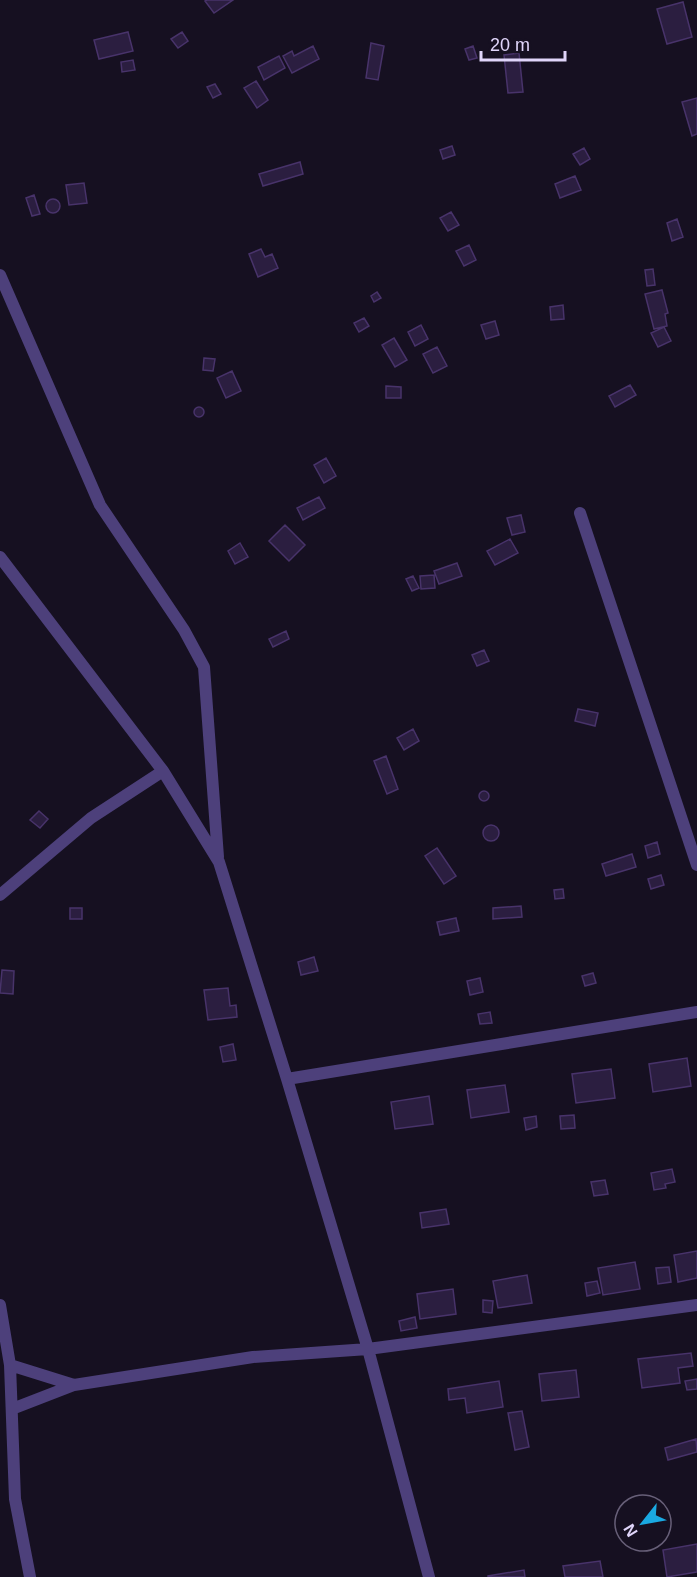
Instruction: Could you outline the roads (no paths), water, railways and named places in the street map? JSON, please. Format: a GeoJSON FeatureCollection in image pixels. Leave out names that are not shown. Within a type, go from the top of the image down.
{"type":"FeatureCollection","features":[{"type":"Feature","properties":{"kind":"lane"},"geometry":{"type":"LineString","coordinates":[[0,275],[100,505],[184,630],[204,667],[219,862],[368,1349],[429,1577]]}},
{"type":"Feature","properties":{"kind":"lane"},"geometry":{"type":"LineString","coordinates":[[580,513],[697,865]]}},
{"type":"Feature","properties":{"kind":"lane"},"geometry":{"type":"LineString","coordinates":[[0,557],[164,771],[219,862]]}},
{"type":"Feature","properties":{"kind":"lane"},"geometry":{"type":"LineString","coordinates":[[0,896],[92,818],[164,771]]}},
{"type":"Feature","properties":{"kind":"lane"},"geometry":{"type":"LineString","coordinates":[[287,1079],[697,1012]]}},
{"type":"Feature","properties":{"kind":"lane"},"geometry":{"type":"LineString","coordinates":[[0,1305],[10,1365],[15,1499],[30,1577]]}},
{"type":"Feature","properties":{"kind":"lane"},"geometry":{"type":"LineString","coordinates":[[12,1409],[74,1385],[253,1357],[368,1349],[697,1305]]}},
{"type":"Feature","properties":{"kind":"lane"},"geometry":{"type":"LineString","coordinates":[[10,1365],[74,1385]]}}]}
